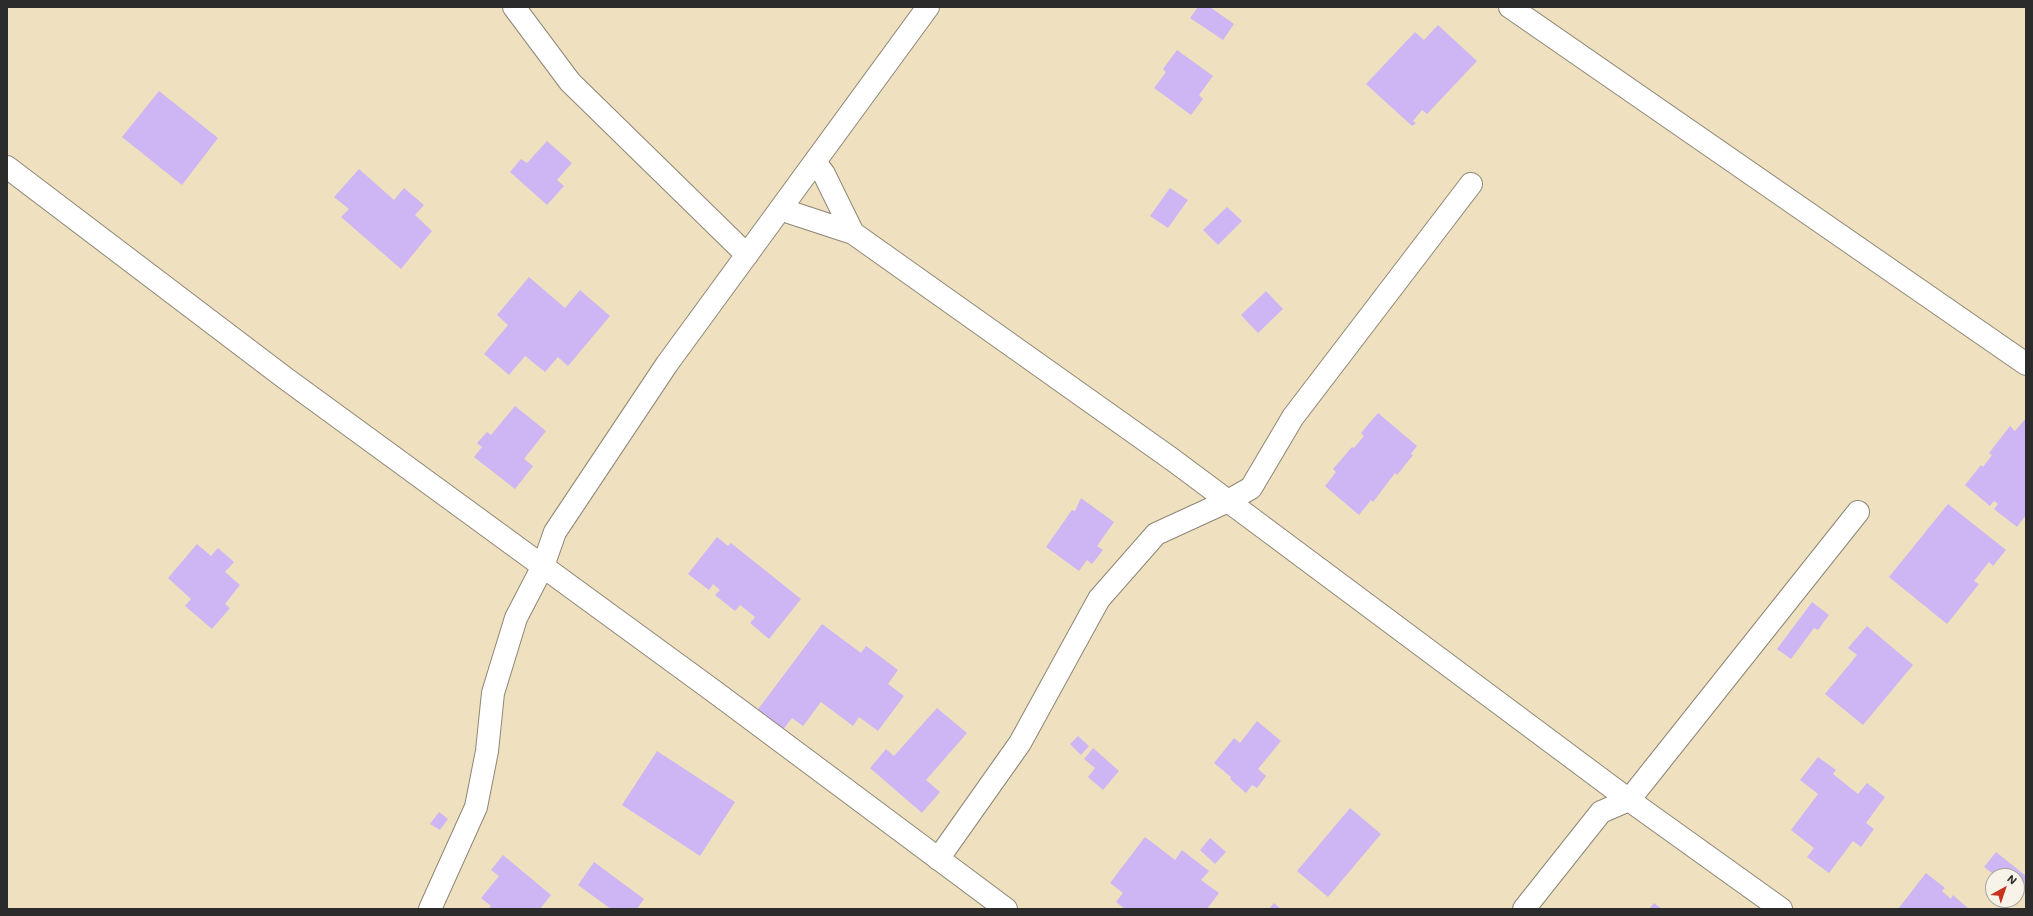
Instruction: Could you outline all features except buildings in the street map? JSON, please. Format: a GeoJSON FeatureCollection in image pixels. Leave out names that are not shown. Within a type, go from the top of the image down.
{"type":"FeatureCollection","features":[{"type":"Feature","properties":{"kind":"street"},"geometry":{"type":"LineString","coordinates":[[514,7],[570,82],[747,255]]}},
{"type":"Feature","properties":{"kind":"street"},"geometry":{"type":"LineString","coordinates":[[430,909],[476,807],[487,751],[493,693],[516,618],[543,566],[555,532],[668,364],[928,7]]}},
{"type":"Feature","properties":{"kind":"street"},"geometry":{"type":"LineString","coordinates":[[1510,7],[2026,364]]}},
{"type":"Feature","properties":{"kind":"street"},"geometry":{"type":"LineString","coordinates":[[815,162],[824,174],[853,233]]}},
{"type":"Feature","properties":{"kind":"street"},"geometry":{"type":"LineString","coordinates":[[7,167],[285,378],[543,566],[1006,909]]}},
{"type":"Feature","properties":{"kind":"street"},"geometry":{"type":"LineString","coordinates":[[938,859],[1020,743],[1099,599],[1156,534],[1228,501],[1251,488],[1293,417],[1471,184]]}},
{"type":"Feature","properties":{"kind":"street"},"geometry":{"type":"LineString","coordinates":[[782,207],[789,212],[853,233],[1228,501],[1629,800],[1781,909]]}},
{"type":"Feature","properties":{"kind":"street"},"geometry":{"type":"LineString","coordinates":[[1524,909],[1601,812],[1629,800],[1858,512]]}}]}
